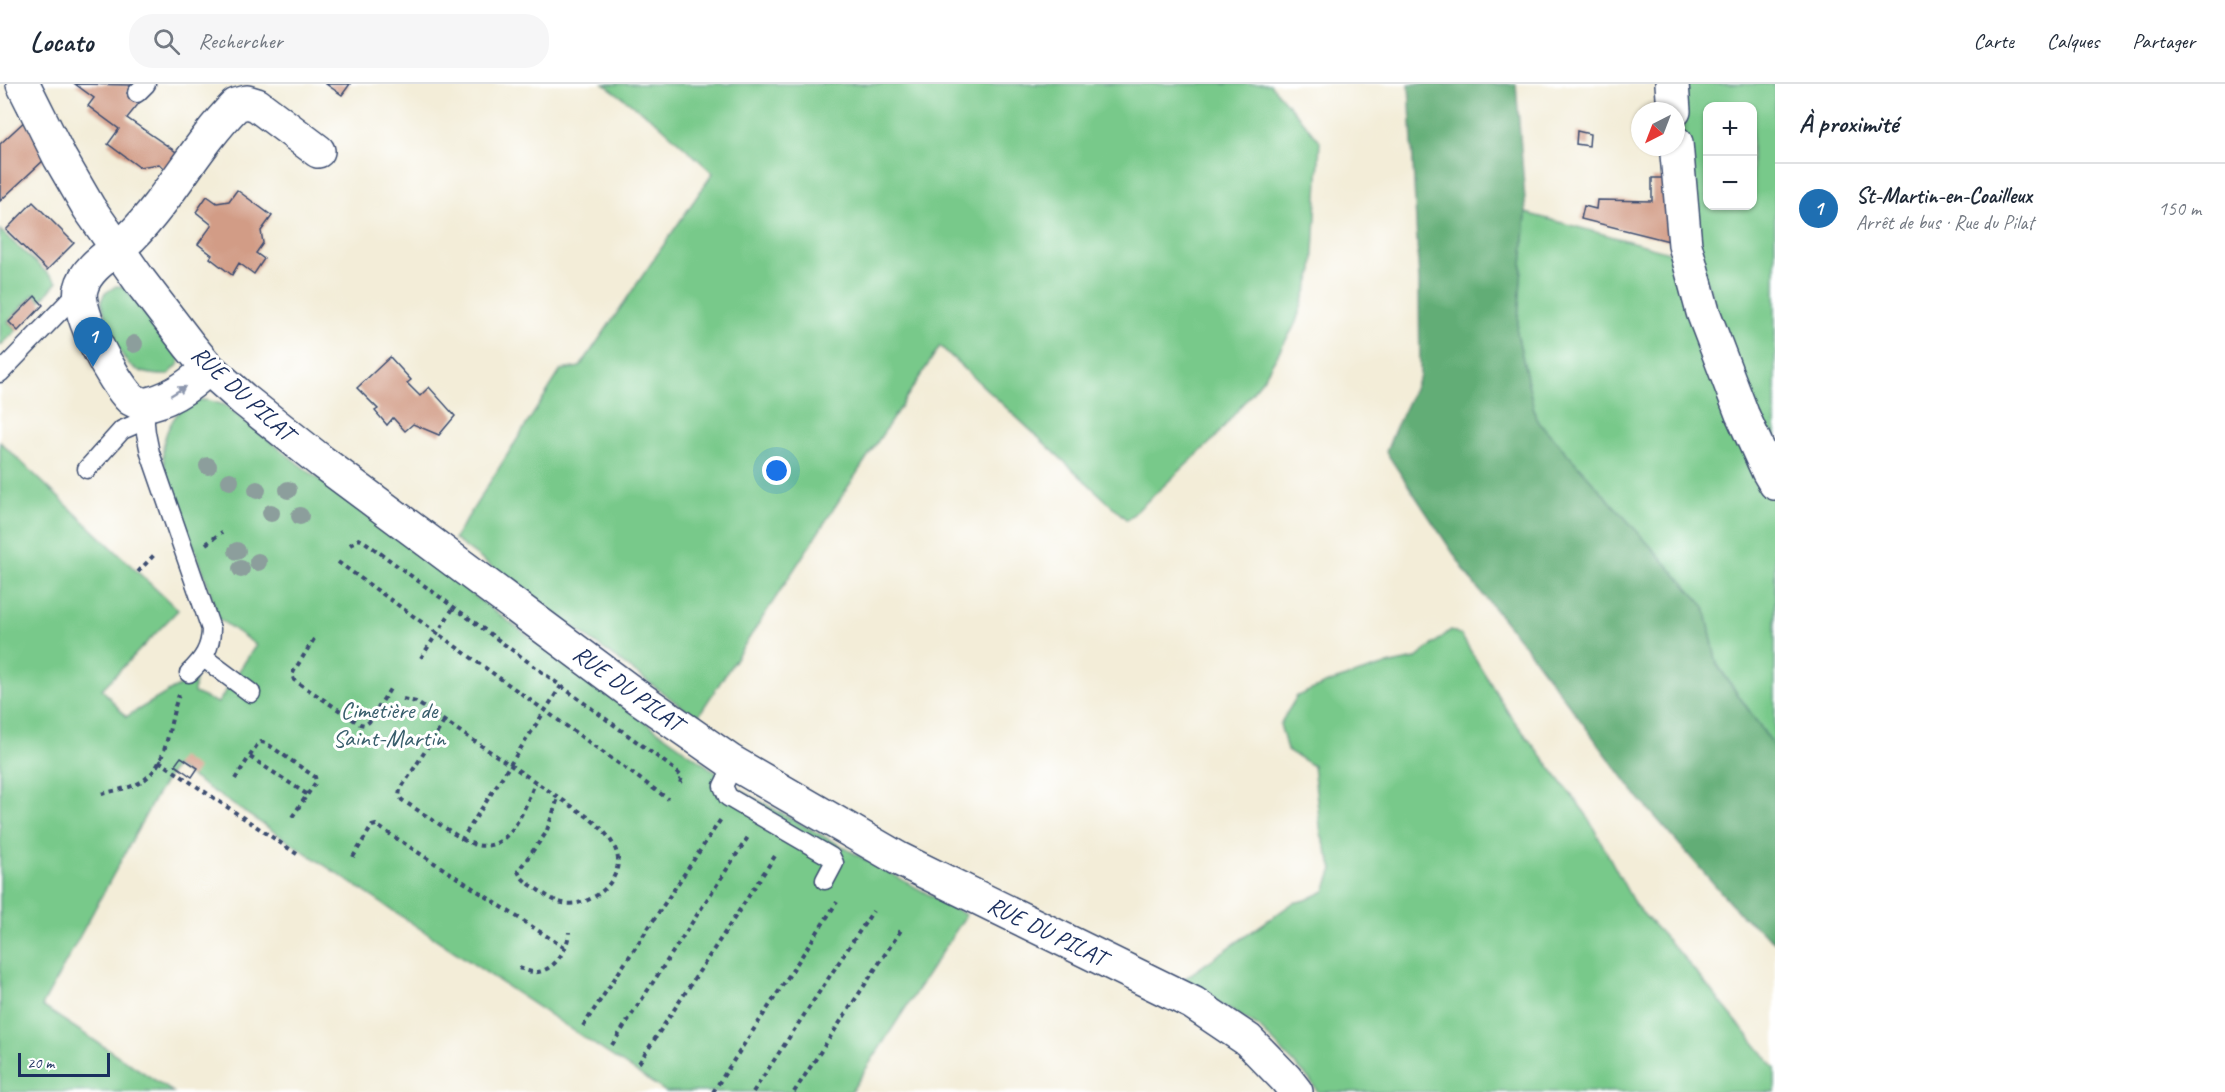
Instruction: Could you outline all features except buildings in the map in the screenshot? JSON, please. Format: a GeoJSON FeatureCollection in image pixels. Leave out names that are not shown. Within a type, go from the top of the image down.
{"type":"FeatureCollection","features":[{"type":"Feature","properties":{"kind":"main road","name":"RUE DU PILAT"},"geometry":{"type":"LineString","coordinates":[[23,84],[60,158],[89,208],[140,282],[208,368],[322,462],[635,695],[734,764],[899,859],[1193,1003],[1248,1040],[1296,1092]]}},
{"type":"Feature","properties":{"kind":"main road"},"geometry":{"type":"LineString","coordinates":[[1671,84],[1673,102]]}},
{"type":"Feature","properties":{"kind":"main road"},"geometry":{"type":"LineString","coordinates":[[208,368],[199,377],[144,413],[122,389],[89,330],[81,308],[81,289],[87,276],[137,231],[243,93],[318,151]]}},
{"type":"Feature","properties":{"kind":"main road"},"geometry":{"type":"LineString","coordinates":[[1677,156],[1685,245],[1702,312],[1742,414],[1775,483]]}},
{"type":"Feature","properties":{"kind":"lane"},"geometry":{"type":"LineString","coordinates":[[0,373],[81,289]]}},
{"type":"Feature","properties":{"kind":"lane"},"geometry":{"type":"LineString","coordinates":[[87,469],[122,430],[144,413],[150,453],[211,629],[211,639],[204,658],[189,673]]}},
{"type":"Feature","properties":{"kind":"lane"},"geometry":{"type":"LineString","coordinates":[[204,658],[251,693]]}},
{"type":"Feature","properties":{"kind":"lane"},"geometry":{"type":"LineString","coordinates":[[734,764],[723,786],[728,797],[831,857],[834,863],[825,880]]}},
{"type":"Feature","properties":{"kind":"path"},"geometry":{"type":"LineString","coordinates":[[350,545],[359,539],[365,542],[680,773],[682,777],[680,783]]}},
{"type":"Feature","properties":{"kind":"path"},"geometry":{"type":"LineString","coordinates":[[138,572],[154,555]]}},
{"type":"Feature","properties":{"kind":"path"},"geometry":{"type":"LineString","coordinates":[[338,562],[668,799]]}},
{"type":"Feature","properties":{"kind":"path"},"geometry":{"type":"LineString","coordinates":[[421,658],[454,607]]}},
{"type":"Feature","properties":{"kind":"path"},"geometry":{"type":"LineString","coordinates":[[314,639],[294,670],[292,675],[294,680],[365,725],[390,689]]}},
{"type":"Feature","properties":{"kind":"path"},"geometry":{"type":"LineString","coordinates":[[102,794],[138,784],[153,770],[164,751],[172,710],[189,673]]}},
{"type":"Feature","properties":{"kind":"path"},"geometry":{"type":"LineString","coordinates":[[462,839],[561,686]]}},
{"type":"Feature","properties":{"kind":"path"},"geometry":{"type":"LineString","coordinates":[[403,699],[416,702],[535,782],[558,798],[601,828],[616,852],[618,861],[610,882],[596,896],[585,902],[560,902],[550,898],[523,880],[518,872],[546,833],[558,798]]}},
{"type":"Feature","properties":{"kind":"path"},"geometry":{"type":"LineString","coordinates":[[444,722],[400,790],[399,796],[402,800],[462,839],[478,847],[487,847],[510,832],[535,782]]}},
{"type":"Feature","properties":{"kind":"path"},"geometry":{"type":"LineString","coordinates":[[235,779],[261,742],[266,743],[315,777],[316,782],[292,817]]}},
{"type":"Feature","properties":{"kind":"path"},"geometry":{"type":"LineString","coordinates":[[250,757],[308,795]]}},
{"type":"Feature","properties":{"kind":"path"},"geometry":{"type":"LineString","coordinates":[[159,761],[297,854]]}},
{"type":"Feature","properties":{"kind":"path"},"geometry":{"type":"LineString","coordinates":[[583,1026],[722,817]]}},
{"type":"Feature","properties":{"kind":"path"},"geometry":{"type":"LineString","coordinates":[[353,857],[372,826],[376,825],[565,948]]}},
{"type":"Feature","properties":{"kind":"path"},"geometry":{"type":"LineString","coordinates":[[612,1045],[750,834]]}},
{"type":"Feature","properties":{"kind":"path"},"geometry":{"type":"LineString","coordinates":[[639,1063],[778,852]]}},
{"type":"Feature","properties":{"kind":"path"},"geometry":{"type":"LineString","coordinates":[[712,1092],[844,892]]}},
{"type":"Feature","properties":{"kind":"path"},"geometry":{"type":"LineString","coordinates":[[753,1092],[873,911]]}},
{"type":"Feature","properties":{"kind":"path"},"geometry":{"type":"LineString","coordinates":[[794,1092],[901,930]]}},
{"type":"Feature","properties":{"kind":"path"},"geometry":{"type":"LineString","coordinates":[[519,968],[537,972],[545,970],[565,948],[569,932]]}},
{"type":"Feature","properties":{"kind":"green space"},"geometry":{"type":"Polygon","coordinates":[[[604,84],[1270,84],[1320,141],[1313,271],[1295,325],[1263,379],[1214,439],[1127,520],[940,346],[697,718],[454,539],[561,370],[580,367],[713,173],[658,123],[604,84]]]}},
{"type":"Feature","properties":{"kind":"green space"},"geometry":{"type":"Polygon","coordinates":[[[1409,84],[1516,84],[1526,213],[1517,333],[1536,419],[1705,607],[1717,665],[1775,748],[1775,942],[1741,915],[1637,796],[1529,651],[1471,580],[1386,452],[1420,376],[1419,282],[1409,84]]]}},
{"type":"Feature","properties":{"kind":"green space"},"geometry":{"type":"Polygon","coordinates":[[[1680,84],[1775,84],[1775,464],[1692,243],[1685,150],[1685,102],[1681,102],[1680,84]]]}},
{"type":"Feature","properties":{"kind":"green space"},"geometry":{"type":"Polygon","coordinates":[[[1526,213],[1677,254],[1708,349],[1775,501],[1775,748],[1717,664],[1705,607],[1536,419],[1517,333],[1526,213]]]}},
{"type":"Feature","properties":{"kind":"green space"},"geometry":{"type":"Polygon","coordinates":[[[0,230],[57,282],[41,301],[34,294],[8,322],[17,330],[0,346],[0,230]]]}},
{"type":"Feature","properties":{"kind":"green space"},"geometry":{"type":"Polygon","coordinates":[[[116,286],[124,287],[180,358],[179,364],[168,375],[156,375],[138,370],[131,366],[121,353],[101,302],[104,294],[116,286]]]}},
{"type":"Feature","properties":{"kind":"green space","name":"Cimetière de Saint-Martin"},"geometry":{"type":"Polygon","coordinates":[[[207,400],[225,405],[300,465],[607,695],[747,794],[966,915],[851,1092],[666,1092],[175,766],[156,796],[42,1006],[173,1092],[0,1092],[0,442],[178,610],[102,689],[126,717],[173,689],[195,679],[194,693],[218,703],[256,645],[219,619],[217,615],[166,473],[163,454],[167,431],[175,416],[187,405],[207,400]]]}},
{"type":"Feature","properties":{"kind":"green space"},"geometry":{"type":"Polygon","coordinates":[[[1451,630],[1461,635],[1509,714],[1586,814],[1635,905],[1685,959],[1775,1068],[1775,1092],[1318,1092],[1309,1079],[1259,1027],[1181,981],[1293,903],[1325,891],[1333,869],[1321,834],[1313,766],[1287,750],[1280,724],[1297,696],[1330,682],[1415,659],[1451,630]]]}},
{"type":"Feature","properties":{"kind":"place","name":"St-Martin-en-Coailleux"},"geometry":{"type":"Point","coordinates":[93,367]}}]}
